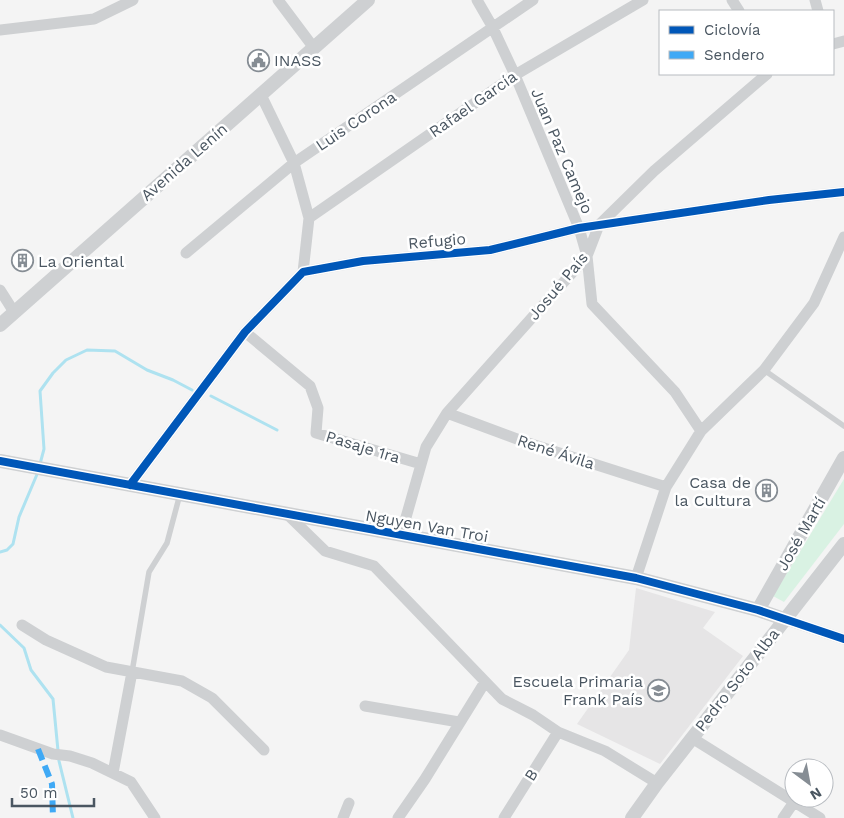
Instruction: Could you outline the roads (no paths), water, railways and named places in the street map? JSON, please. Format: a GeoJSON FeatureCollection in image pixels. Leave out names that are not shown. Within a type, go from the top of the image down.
{"type":"FeatureCollection","features":[{"type":"Feature","properties":{"kind":"street"},"geometry":{"type":"LineString","coordinates":[[0,30],[94,19],[133,0]]}},
{"type":"Feature","properties":{"kind":"street"},"geometry":{"type":"LineString","coordinates":[[278,0],[314,48]]}},
{"type":"Feature","properties":{"kind":"street","name":"Avenida Lenín"},"geometry":{"type":"LineString","coordinates":[[0,325],[368,0]]}},
{"type":"Feature","properties":{"kind":"street","name":"Juan Paz Camejo"},"geometry":{"type":"LineString","coordinates":[[477,0],[492,26],[515,75],[579,228],[587,256],[592,304],[675,392],[701,431]]}},
{"type":"Feature","properties":{"kind":"street","name":"Luis Corona"},"geometry":{"type":"LineString","coordinates":[[186,253],[294,164],[492,26],[533,0]]}},
{"type":"Feature","properties":{"kind":"street","name":"Rafael García"},"geometry":{"type":"LineString","coordinates":[[309,218],[515,75],[643,0]]}},
{"type":"Feature","properties":{"kind":"street","name":"Josué País"},"geometry":{"type":"LineString","coordinates":[[401,535],[426,447],[447,413],[587,256],[599,225],[654,171],[765,75]]}},
{"type":"Feature","properties":{"kind":"street"},"geometry":{"type":"LineString","coordinates":[[130,485],[245,332],[303,272],[309,218],[294,164],[261,95]]}},
{"type":"Feature","properties":{"kind":"street","name":"Refugio"},"geometry":{"type":"LineString","coordinates":[[303,272],[364,261],[490,250],[579,228],[768,200],[844,192]]}},
{"type":"Feature","properties":{"kind":"street"},"geometry":{"type":"LineString","coordinates":[[636,578],[666,487],[701,431],[764,370],[814,303],[844,237]]}},
{"type":"Feature","properties":{"kind":"street"},"geometry":{"type":"LineString","coordinates":[[0,290],[14,312]]}},
{"type":"Feature","properties":{"kind":"street","name":"Pasaje 1ra"},"geometry":{"type":"LineString","coordinates":[[245,332],[310,386],[318,408],[316,433],[421,464]]}},
{"type":"Feature","properties":{"kind":"street","name":"René Ávila"},"geometry":{"type":"LineString","coordinates":[[447,413],[525,442],[666,487]]}},
{"type":"Feature","properties":{"kind":"street","name":"José Martí"},"geometry":{"type":"LineString","coordinates":[[758,610],[844,458]]}},
{"type":"Feature","properties":{"kind":"street","name":"Nguyen Van Troi"},"geometry":{"type":"LineString","coordinates":[[0,461],[636,578],[758,610],[844,640]]}},
{"type":"Feature","properties":{"kind":"street"},"geometry":{"type":"LineString","coordinates":[[286,513],[325,551],[374,566],[502,699],[533,715],[558,732],[605,751],[657,782]]}},
{"type":"Feature","properties":{"kind":"street","name":"Pedro Soto Alba"},"geometry":{"type":"LineString","coordinates":[[632,818],[657,782],[844,544]]}},
{"type":"Feature","properties":{"kind":"street"},"geometry":{"type":"LineString","coordinates":[[22,625],[46,640],[106,667],[182,681],[212,698],[264,750]]}},
{"type":"Feature","properties":{"kind":"street"},"geometry":{"type":"LineString","coordinates":[[113,773],[132,672]]}},
{"type":"Feature","properties":{"kind":"street"},"geometry":{"type":"LineString","coordinates":[[398,818],[425,779],[485,682]]}},
{"type":"Feature","properties":{"kind":"street"},"geometry":{"type":"LineString","coordinates":[[365,706],[459,722]]}},
{"type":"Feature","properties":{"kind":"street","name":"B"},"geometry":{"type":"LineString","coordinates":[[504,818],[558,732]]}},
{"type":"Feature","properties":{"kind":"street"},"geometry":{"type":"LineString","coordinates":[[0,735],[53,754],[70,756],[92,763],[131,782],[155,818]]}},
{"type":"Feature","properties":{"kind":"street"},"geometry":{"type":"LineString","coordinates":[[692,738],[784,796]]}},
{"type":"Feature","properties":{"kind":"street"},"geometry":{"type":"LineString","coordinates":[[343,818],[349,803]]}},
{"type":"Feature","properties":{"kind":"street"},"geometry":{"type":"LineString","coordinates":[[804,808],[820,818]]}},
{"type":"Feature","properties":{"kind":"lane"},"geometry":{"type":"LineString","coordinates":[[764,370],[844,426]]}},
{"type":"Feature","properties":{"kind":"lane"},"geometry":{"type":"LineString","coordinates":[[132,672],[149,572],[167,543],[180,494]]}},
{"type":"Feature","properties":{"kind":"waterway"},"geometry":{"type":"LineString","coordinates":[[40,464],[44,449],[40,391],[53,373],[66,360],[87,350],[115,351],[147,370],[192,390]]}},
{"type":"Feature","properties":{"kind":"waterway"},"geometry":{"type":"LineString","coordinates":[[211,396],[277,430]]}},
{"type":"Feature","properties":{"kind":"waterway"},"geometry":{"type":"LineString","coordinates":[[0,552],[7,550],[13,544],[19,517],[38,472]]}},
{"type":"Feature","properties":{"kind":"waterway"},"geometry":{"type":"LineString","coordinates":[[0,625],[24,648],[31,670],[53,699],[59,761],[73,818]]}},
{"type":"Feature","properties":{"kind":"place","name":"INASS"},"geometry":{"type":"Point","coordinates":[258,60]}},
{"type":"Feature","properties":{"kind":"place","name":"La Oriental"},"geometry":{"type":"Point","coordinates":[22,261]}},
{"type":"Feature","properties":{"kind":"place","name":"Casa de la Cultura"},"geometry":{"type":"Point","coordinates":[767,491]}},
{"type":"Feature","properties":{"kind":"place","name":"Escuela Primaria Frank País"},"geometry":{"type":"Point","coordinates":[659,690]}}]}
